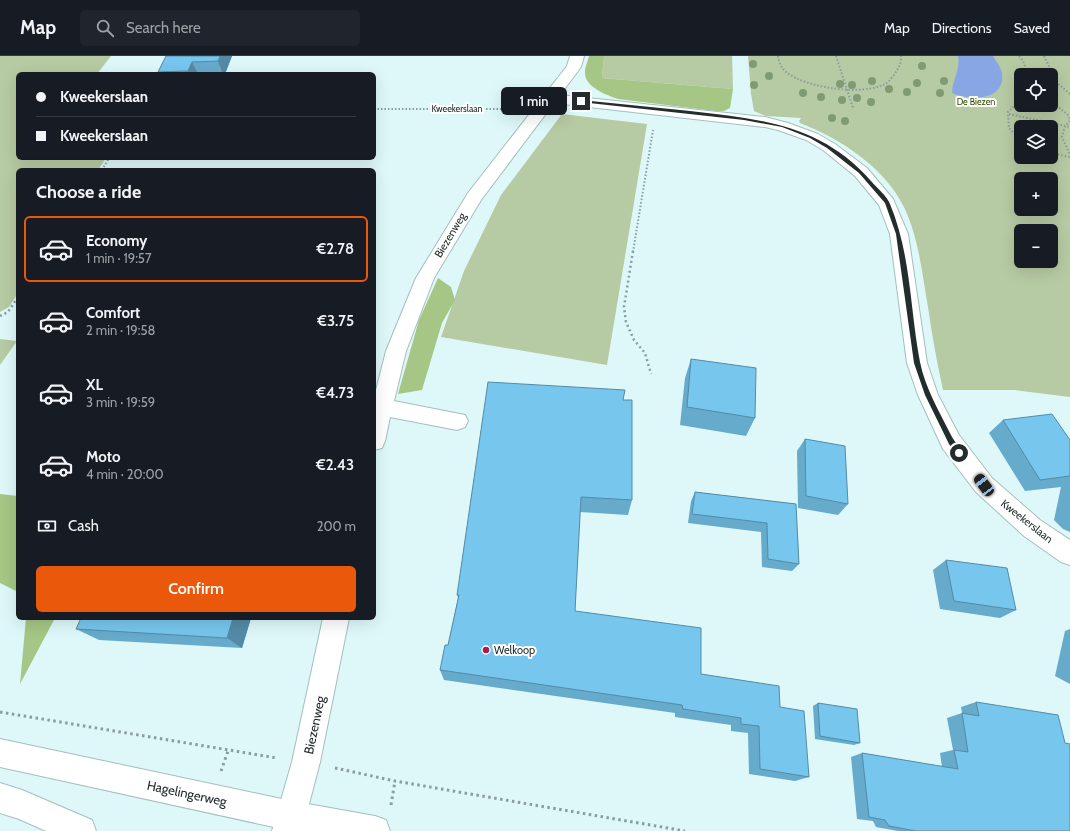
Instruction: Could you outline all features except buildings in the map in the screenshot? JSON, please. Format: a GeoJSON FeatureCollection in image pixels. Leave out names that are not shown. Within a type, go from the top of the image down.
{"type":"FeatureCollection","features":[{"type":"Feature","properties":{"kind":"street","name":"Biezenweg"},"geometry":{"type":"LineString","coordinates":[[376,431],[381,406],[396,351],[425,278],[474,197],[574,67],[577,56]]}},
{"type":"Feature","properties":{"kind":"street","name":"Kweekerslaan"},"geometry":{"type":"LineString","coordinates":[[546,103],[656,110],[744,118],[783,126],[812,137],[829,147],[861,172],[887,202],[898,234],[917,363],[928,395],[951,442],[984,485],[1032,528],[1070,554]]}},
{"type":"Feature","properties":{"kind":"street"},"geometry":{"type":"LineString","coordinates":[[381,406],[457,421]]}},
{"type":"Feature","properties":{"kind":"street","name":"Biezenweg"},"geometry":{"type":"LineString","coordinates":[[288,824],[306,762],[336,620]]}},
{"type":"Feature","properties":{"kind":"street","name":"Hagelingerweg"},"geometry":{"type":"LineString","coordinates":[[0,753],[288,824],[375,831]]}},
{"type":"Feature","properties":{"kind":"street"},"geometry":{"type":"LineString","coordinates":[[0,798],[22,805],[81,831]]}},
{"type":"Feature","properties":{"kind":"path"},"geometry":{"type":"LineString","coordinates":[[778,56],[778,60],[785,72],[797,79],[847,89],[868,89],[885,84],[902,63],[901,56]]}},
{"type":"Feature","properties":{"kind":"path"},"geometry":{"type":"LineString","coordinates":[[836,56],[853,108]]}},
{"type":"Feature","properties":{"kind":"path"},"geometry":{"type":"LineString","coordinates":[[1019,56],[1026,68]]}},
{"type":"Feature","properties":{"kind":"path"},"geometry":{"type":"LineString","coordinates":[[1044,56],[1061,90],[1070,94]]}},
{"type":"Feature","properties":{"kind":"path","name":"Kweekerslaan"},"geometry":{"type":"LineString","coordinates":[[376,109],[546,103]]}},
{"type":"Feature","properties":{"kind":"path"},"geometry":{"type":"LineString","coordinates":[[1014,105],[1008,112],[1009,128],[1014,133]]}},
{"type":"Feature","properties":{"kind":"path"},"geometry":{"type":"LineString","coordinates":[[1058,107],[1067,114],[1070,120],[1069,124],[1065,126],[1062,137],[1070,156]]}},
{"type":"Feature","properties":{"kind":"path"},"geometry":{"type":"LineString","coordinates":[[651,374],[645,353],[634,340],[626,322],[624,307],[656,110]]}},
{"type":"Feature","properties":{"kind":"path"},"geometry":{"type":"LineString","coordinates":[[1009,114],[1070,128]]}},
{"type":"Feature","properties":{"kind":"path"},"geometry":{"type":"LineString","coordinates":[[1058,154],[1070,156]]}},
{"type":"Feature","properties":{"kind":"path"},"geometry":{"type":"LineString","coordinates":[[0,316],[8,312],[16,300]]}},
{"type":"Feature","properties":{"kind":"path"},"geometry":{"type":"LineString","coordinates":[[0,712],[220,750],[306,762],[395,781],[685,831]]}},
{"type":"Feature","properties":{"kind":"green space"},"geometry":{"type":"Polygon","coordinates":[[[0,56],[111,56],[99,72],[16,72],[16,160],[105,160],[99,168],[16,168],[16,296],[9,307],[0,312],[0,56]]]}},
{"type":"Feature","properties":{"kind":"green space"},"geometry":{"type":"Polygon","coordinates":[[[589,56],[604,56],[602,78],[733,89],[730,108],[724,111],[715,111],[618,99],[602,93],[588,82],[585,68],[589,56]]]}},
{"type":"Feature","properties":{"kind":"green space"},"geometry":{"type":"Polygon","coordinates":[[[604,56],[732,56],[733,89],[602,78],[604,56]]]}},
{"type":"Feature","properties":{"kind":"green space","name":"De Biezen"},"geometry":{"type":"Polygon","coordinates":[[[748,56],[1070,56],[1070,397],[1015,390],[943,390],[917,244],[904,207],[895,193],[885,179],[860,156],[831,137],[800,123],[799,121],[801,118],[766,116],[754,111],[748,56]]]}},
{"type":"Feature","properties":{"kind":"green space"},"geometry":{"type":"Polygon","coordinates":[[[562,114],[647,124],[607,365],[441,337],[464,271],[501,195],[562,114]]]}},
{"type":"Feature","properties":{"kind":"green space"},"geometry":{"type":"Polygon","coordinates":[[[438,278],[451,287],[455,300],[442,323],[422,390],[398,394],[419,320],[438,278]]]}},
{"type":"Feature","properties":{"kind":"green space"},"geometry":{"type":"Polygon","coordinates":[[[0,339],[16,341],[16,342],[0,365],[0,339]]]}},
{"type":"Feature","properties":{"kind":"green space"},"geometry":{"type":"Polygon","coordinates":[[[0,494],[16,496],[16,591],[0,583],[0,494]]]}},
{"type":"Feature","properties":{"kind":"green space"},"geometry":{"type":"Polygon","coordinates":[[[26,620],[54,620],[20,684],[26,620]]]}},
{"type":"Feature","properties":{"kind":"water"},"geometry":{"type":"Polygon","coordinates":[[[958,56],[993,56],[1000,66],[1002,73],[1002,82],[998,89],[993,94],[977,98],[959,96],[952,93],[959,61],[958,56]]]}},
{"type":"Feature","properties":{"kind":"place","name":"Welkoop"},"geometry":{"type":"Point","coordinates":[486,650]}},
{"type":"Feature","properties":{"kind":"route"},"geometry":{"type":"LineString","coordinates":[[581,101],[744,118],[783,126],[812,137],[829,147],[861,172],[887,202],[898,234],[917,363],[928,395],[951,442],[959,453]]}}]}
